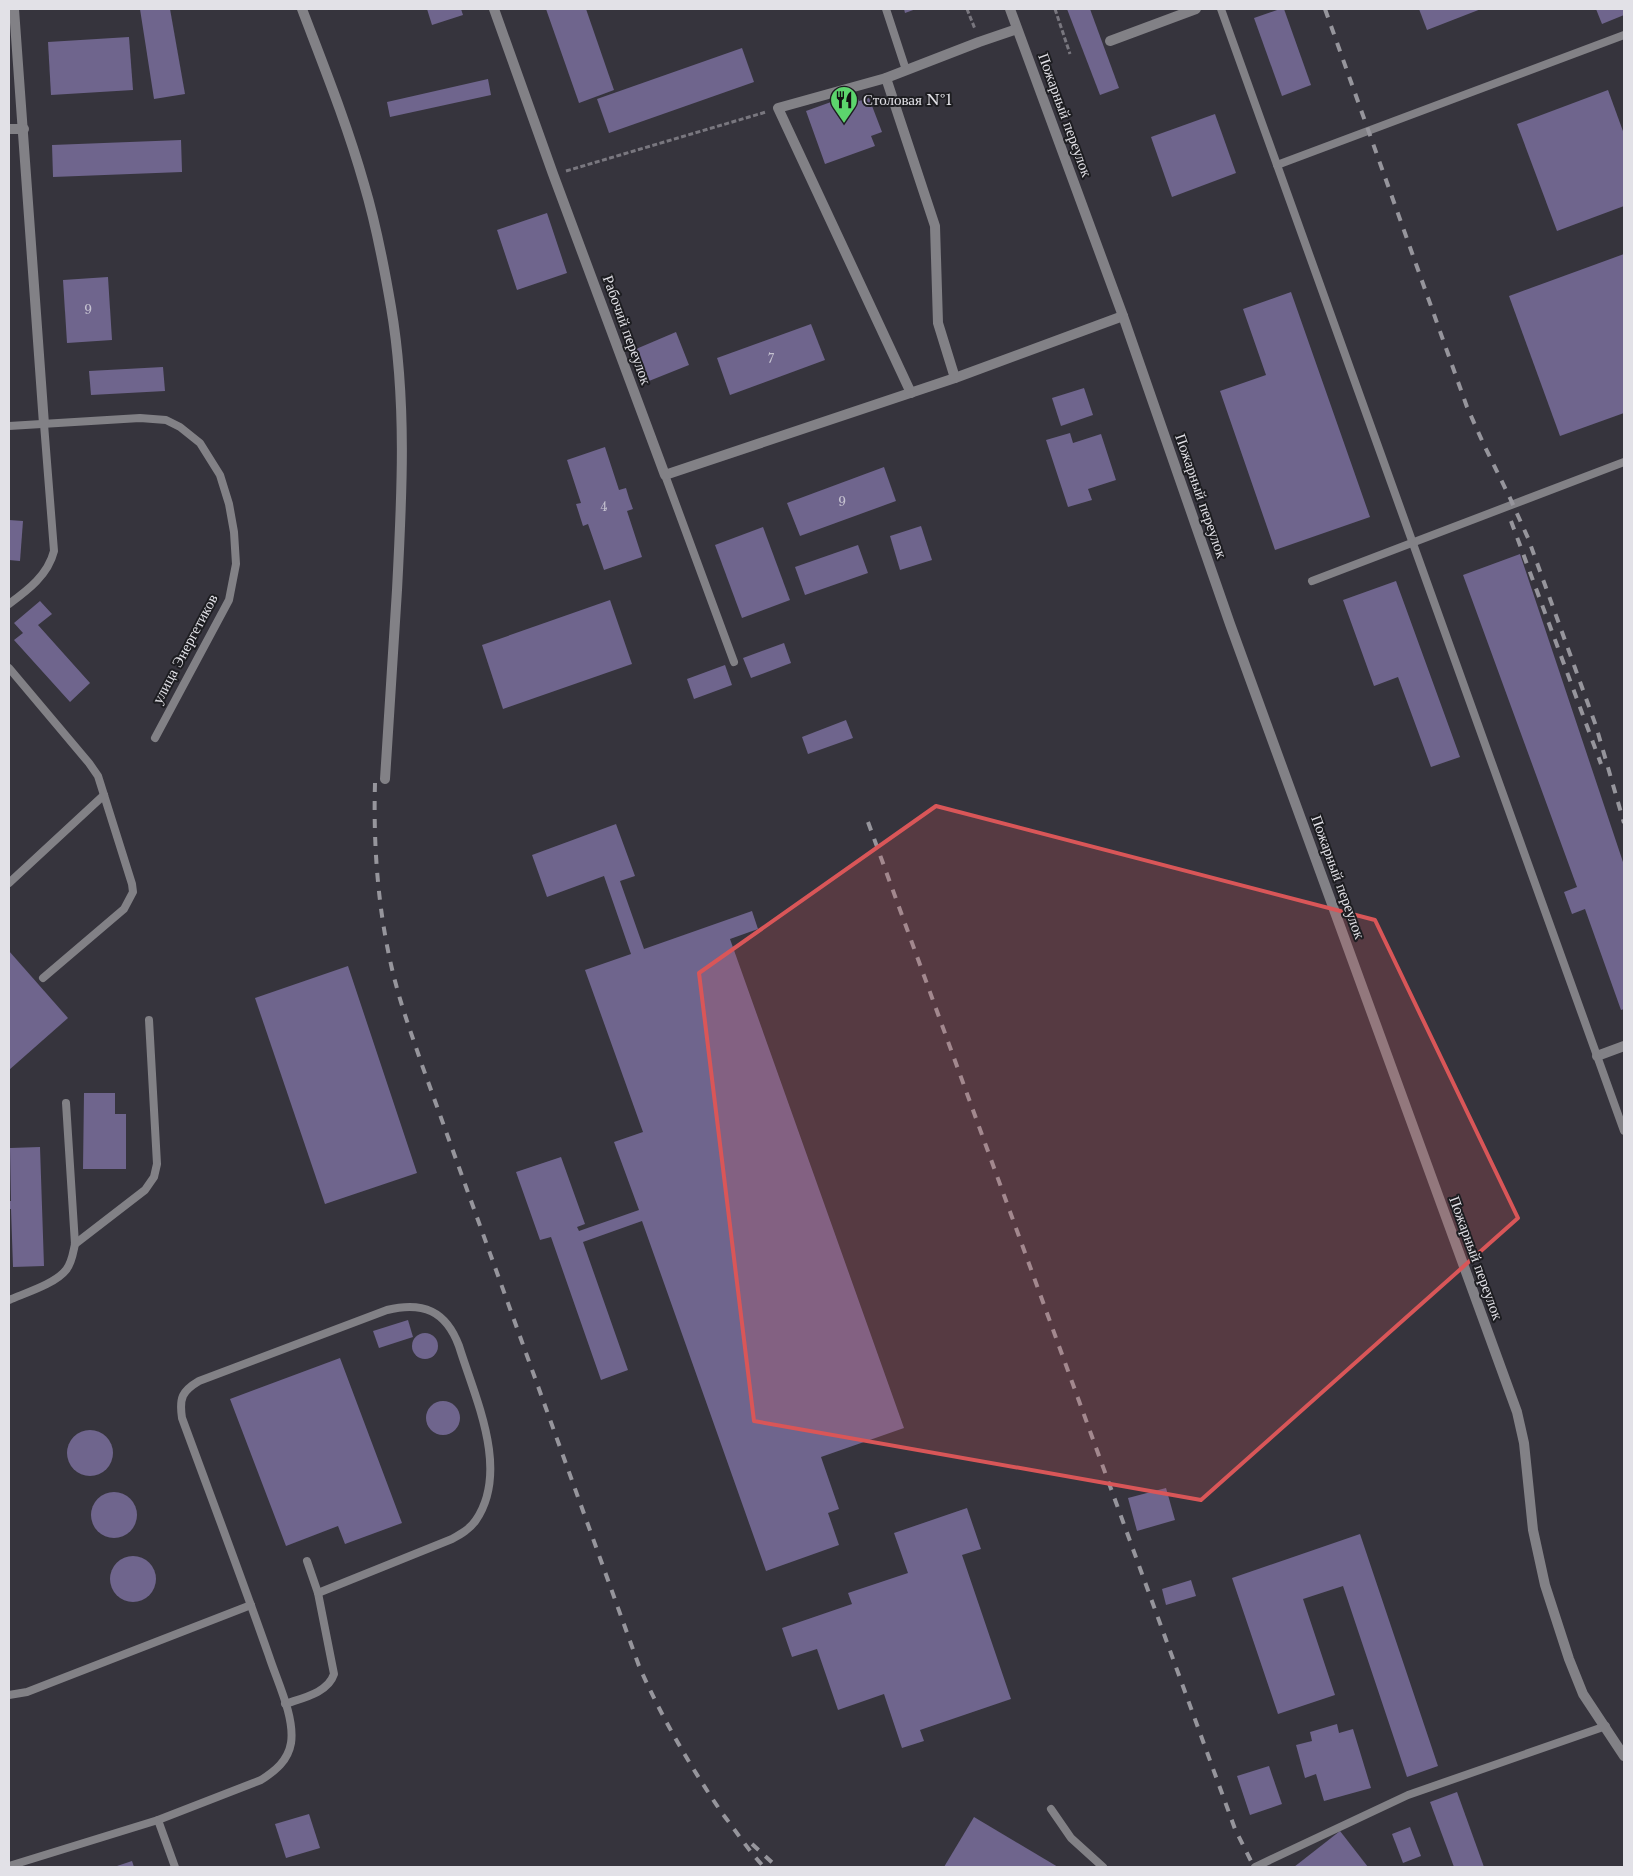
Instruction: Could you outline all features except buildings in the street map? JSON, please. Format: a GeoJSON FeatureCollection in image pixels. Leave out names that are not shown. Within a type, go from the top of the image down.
{"type":"FeatureCollection","features":[{"type":"Feature","properties":{"kind":"street"},"geometry":{"type":"LineString","coordinates":[[14,9],[44,424]]}},
{"type":"Feature","properties":{"kind":"street"},"geometry":{"type":"LineString","coordinates":[[302,9],[353,146],[365,186],[376,227],[397,353],[402,442],[401,524],[385,779]]}},
{"type":"Feature","properties":{"kind":"street","name":"Рабочий переулок"},"geometry":{"type":"LineString","coordinates":[[494,9],[665,475]]}},
{"type":"Feature","properties":{"kind":"street","name":"Пожарный переулок"},"geometry":{"type":"LineString","coordinates":[[1010,9],[1122,316],[1230,624],[1516,1412],[1524,1444],[1533,1530],[1544,1585],[1569,1659],[1583,1694],[1606,1726],[1624,1756]]}},
{"type":"Feature","properties":{"kind":"street"},"geometry":{"type":"LineString","coordinates":[[1110,40],[1196,9]]}},
{"type":"Feature","properties":{"kind":"street"},"geometry":{"type":"LineString","coordinates":[[911,393],[778,108],[886,78],[1017,29]]}},
{"type":"Feature","properties":{"kind":"street"},"geometry":{"type":"LineString","coordinates":[[886,78],[935,226],[938,322],[955,378]]}},
{"type":"Feature","properties":{"kind":"street"},"geometry":{"type":"LineString","coordinates":[[9,130],[24,129]]}},
{"type":"Feature","properties":{"kind":"street"},"geometry":{"type":"LineString","coordinates":[[665,475],[955,378],[1122,316]]}},
{"type":"Feature","properties":{"kind":"street"},"geometry":{"type":"LineString","coordinates":[[1597,1056],[1624,1046]]}},
{"type":"Feature","properties":{"kind":"lane"},"geometry":{"type":"LineString","coordinates":[[886,9],[906,70]]}},
{"type":"Feature","properties":{"kind":"lane"},"geometry":{"type":"LineString","coordinates":[[1221,9],[1414,541],[1624,1130]]}},
{"type":"Feature","properties":{"kind":"lane"},"geometry":{"type":"LineString","coordinates":[[1277,165],[1624,35]]}},
{"type":"Feature","properties":{"kind":"lane","name":"улица Энергетиков"},"geometry":{"type":"LineString","coordinates":[[9,426],[140,418],[166,420],[180,427],[200,443],[220,475],[229,504],[235,540],[236,564],[229,600],[155,738]]}},
{"type":"Feature","properties":{"kind":"lane"},"geometry":{"type":"LineString","coordinates":[[9,604],[44,574],[54,551],[44,424]]}},
{"type":"Feature","properties":{"kind":"lane"},"geometry":{"type":"LineString","coordinates":[[1312,582],[1414,541],[1624,462]]}},
{"type":"Feature","properties":{"kind":"lane","name":"Рабочий переулок"},"geometry":{"type":"LineString","coordinates":[[665,475],[734,662]]}},
{"type":"Feature","properties":{"kind":"lane"},"geometry":{"type":"LineString","coordinates":[[9,668],[98,776],[133,892],[124,909],[43,978]]}},
{"type":"Feature","properties":{"kind":"lane"},"geometry":{"type":"LineString","coordinates":[[9,883],[104,794]]}},
{"type":"Feature","properties":{"kind":"lane"},"geometry":{"type":"LineString","coordinates":[[74,1244],[145,1190],[154,1177],[157,1164],[149,1020]]}},
{"type":"Feature","properties":{"kind":"lane"},"geometry":{"type":"LineString","coordinates":[[9,1300],[54,1280],[65,1271],[71,1261],[74,1244],[66,1103]]}},
{"type":"Feature","properties":{"kind":"lane"},"geometry":{"type":"LineString","coordinates":[[9,1866],[158,1820],[261,1780],[274,1772],[287,1756],[291,1745],[290,1721],[285,1704],[251,1605],[182,1418],[180,1405],[182,1395],[188,1387],[199,1381],[387,1310],[401,1306],[426,1309],[439,1314],[454,1332],[488,1440],[491,1457],[488,1493],[476,1520],[467,1530],[452,1539],[318,1593]]}},
{"type":"Feature","properties":{"kind":"lane"},"geometry":{"type":"LineString","coordinates":[[285,1704],[323,1689],[332,1681],[334,1674],[318,1593],[307,1561]]}},
{"type":"Feature","properties":{"kind":"lane"},"geometry":{"type":"LineString","coordinates":[[9,1695],[27,1692],[251,1605]]}},
{"type":"Feature","properties":{"kind":"lane"},"geometry":{"type":"LineString","coordinates":[[1255,1867],[1408,1795],[1606,1726]]}},
{"type":"Feature","properties":{"kind":"lane"},"geometry":{"type":"LineString","coordinates":[[1051,1809],[1072,1838],[1102,1867]]}},
{"type":"Feature","properties":{"kind":"lane"},"geometry":{"type":"LineString","coordinates":[[158,1820],[175,1867]]}},
{"type":"Feature","properties":{"kind":"path"},"geometry":{"type":"LineString","coordinates":[[967,9],[979,42]]}},
{"type":"Feature","properties":{"kind":"path"},"geometry":{"type":"LineString","coordinates":[[1055,9],[1070,54]]}},
{"type":"Feature","properties":{"kind":"path"},"geometry":{"type":"LineString","coordinates":[[553,174],[778,108]]}},
{"type":"Feature","properties":{"kind":"highlighted area"},"geometry":{"type":"Polygon","coordinates":[[[936,806],[1375,920],[1518,1218],[1201,1500],[754,1421],[699,973],[936,806]]]}},
{"type":"Feature","properties":{"kind":"railway"},"geometry":{"type":"LineString","coordinates":[[1325,9],[1467,407],[1528,538],[1596,726],[1624,823]]}},
{"type":"Feature","properties":{"kind":"railway"},"geometry":{"type":"LineString","coordinates":[[1511,521],[1601,764]]}},
{"type":"Feature","properties":{"kind":"railway"},"geometry":{"type":"LineString","coordinates":[[375,783],[376,862],[386,941],[398,992],[422,1065],[639,1666],[667,1723],[699,1778],[722,1813],[764,1867]]}},
{"type":"Feature","properties":{"kind":"railway"},"geometry":{"type":"LineString","coordinates":[[868,822],[1235,1829],[1254,1867]]}},
{"type":"Feature","properties":{"kind":"railway"},"geometry":{"type":"LineString","coordinates":[[752,1844],[777,1867]]}},
{"type":"Feature","properties":{"kind":"place","name":"Столовая №1"},"geometry":{"type":"Point","coordinates":[844,124]}}]}
